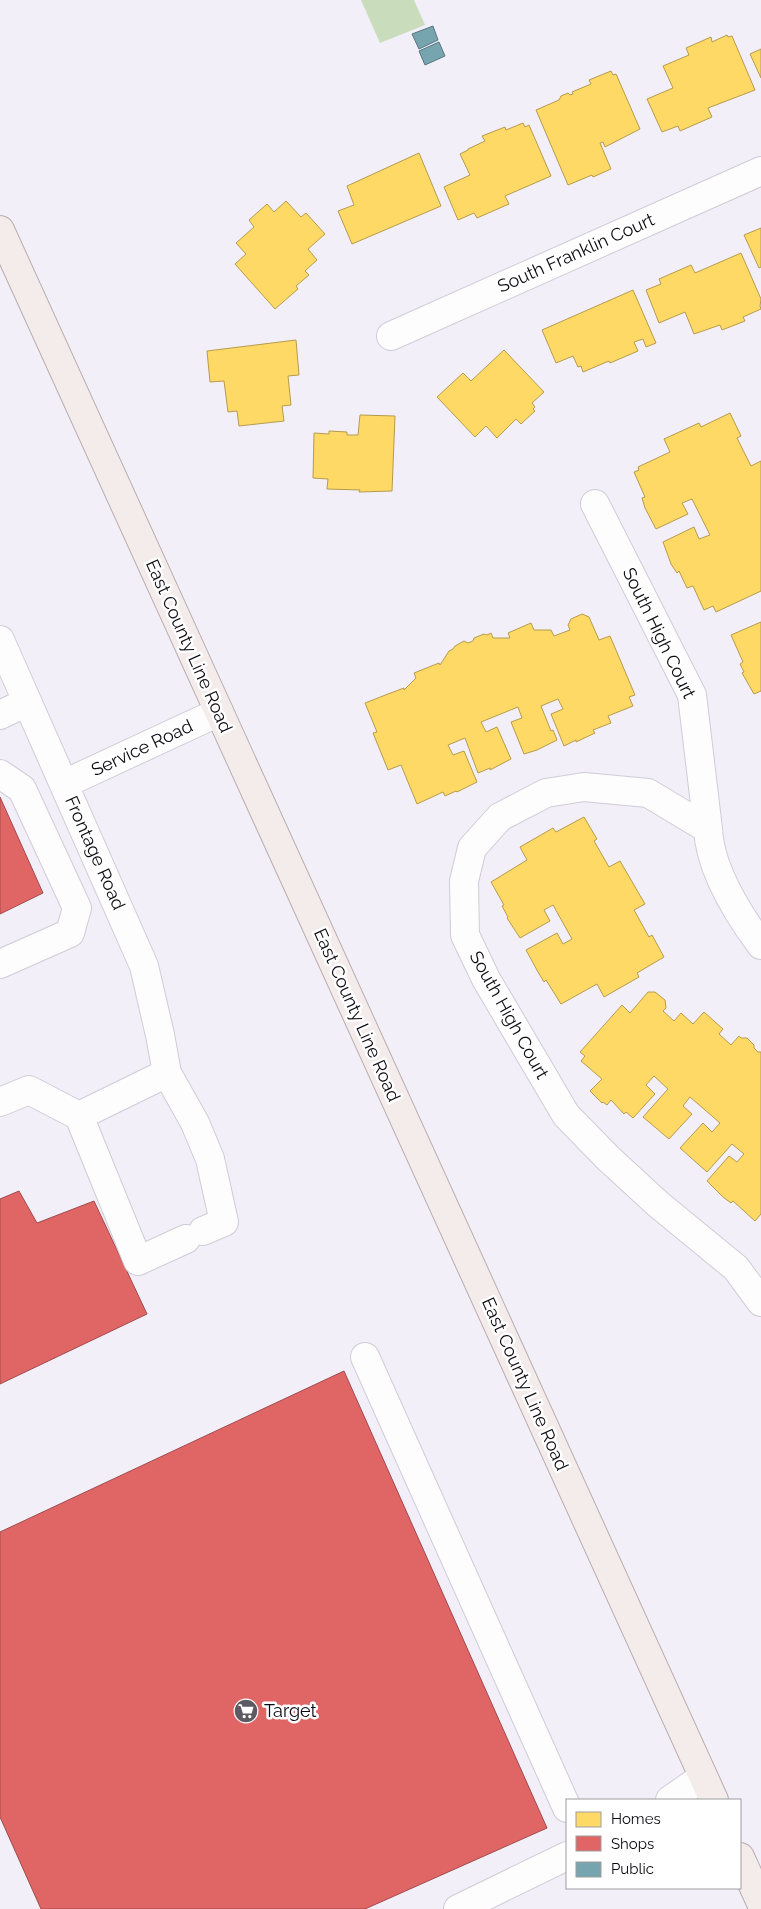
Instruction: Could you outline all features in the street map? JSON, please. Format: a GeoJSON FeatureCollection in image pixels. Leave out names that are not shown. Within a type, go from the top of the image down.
{"type":"FeatureCollection","features":[{"type":"Feature","properties":{"kind":"main road","name":"East County Line Road"},"geometry":{"type":"LineString","coordinates":[[0,230],[708,1788]]}},
{"type":"Feature","properties":{"kind":"main road"},"geometry":{"type":"LineString","coordinates":[[741,1859],[761,1904]]}},
{"type":"Feature","properties":{"kind":"street","name":"South Franklin Court"},"geometry":{"type":"LineString","coordinates":[[391,336],[761,171]]}},
{"type":"Feature","properties":{"kind":"street","name":"South High Court"},"geometry":{"type":"LineString","coordinates":[[595,504],[692,695],[709,839],[718,874],[749,930],[761,946]]}},
{"type":"Feature","properties":{"kind":"street","name":"Frontage Road"},"geometry":{"type":"LineString","coordinates":[[0,640],[144,966],[167,1073],[195,1123],[210,1159],[224,1222],[138,1261],[79,1116]]}},
{"type":"Feature","properties":{"kind":"street"},"geometry":{"type":"LineString","coordinates":[[0,715],[27,702]]}},
{"type":"Feature","properties":{"kind":"street","name":"Service Road"},"geometry":{"type":"LineString","coordinates":[[64,784],[219,712]]}},
{"type":"Feature","properties":{"kind":"street"},"geometry":{"type":"LineString","coordinates":[[0,774],[22,789],[77,908],[70,933],[0,964]]}},
{"type":"Feature","properties":{"kind":"street","name":"South High Court"},"geometry":{"type":"LineString","coordinates":[[708,829],[648,793],[584,788],[546,793],[500,817],[472,848],[464,881],[465,935],[486,979],[566,1114],[608,1158],[658,1204],[736,1268],[761,1302]]}},
{"type":"Feature","properties":{"kind":"street"},"geometry":{"type":"LineString","coordinates":[[53,856],[89,840]]}},
{"type":"Feature","properties":{"kind":"street"},"geometry":{"type":"LineString","coordinates":[[0,1102],[29,1090],[79,1116],[167,1073]]}},
{"type":"Feature","properties":{"kind":"street"},"geometry":{"type":"LineString","coordinates":[[364,1357],[566,1806]]}},
{"type":"Feature","properties":{"kind":"street"},"geometry":{"type":"LineString","coordinates":[[673,1799],[708,1788]]}},
{"type":"Feature","properties":{"kind":"street"},"geometry":{"type":"LineString","coordinates":[[458,1909],[566,1857]]}},
{"type":"Feature","properties":{"kind":"street"},"geometry":{"type":"LineString","coordinates":[[741,1887],[761,1904]]}},
{"type":"Feature","properties":{"kind":"green space"},"geometry":{"type":"Polygon","coordinates":[[[361,0],[414,0],[425,25],[380,43],[361,0]]]}},
{"type":"Feature","properties":{"kind":"building: Homes"},"geometry":{"type":"Polygon","coordinates":[[[727,35],[728,37],[732,36],[755,90],[708,108],[712,117],[680,131],[678,126],[662,132],[647,99],[673,88],[663,66],[689,55],[686,48],[711,37],[712,42],[727,35]]]}},
{"type":"Feature","properties":{"kind":"building: Homes"},"geometry":{"type":"Polygon","coordinates":[[[761,49],[761,78],[750,54],[761,49]]]}},
{"type":"Feature","properties":{"kind":"building: Homes"},"geometry":{"type":"Polygon","coordinates":[[[611,71],[613,75],[616,74],[640,129],[605,147],[603,142],[600,143],[611,169],[568,185],[536,110],[559,100],[561,96],[568,93],[570,95],[573,94],[572,92],[591,84],[589,80],[611,71]]]}},
{"type":"Feature","properties":{"kind":"building: Homes"},"geometry":{"type":"Polygon","coordinates":[[[523,123],[525,127],[529,125],[551,176],[505,196],[509,204],[477,218],[474,213],[458,220],[444,187],[470,175],[460,154],[485,141],[482,136],[505,127],[506,130],[523,123]]]}},
{"type":"Feature","properties":{"kind":"building: Homes"},"geometry":{"type":"Polygon","coordinates":[[[419,153],[441,206],[352,244],[338,211],[354,205],[347,186],[419,153]]]}},
{"type":"Feature","properties":{"kind":"building: Homes"},"geometry":{"type":"Polygon","coordinates":[[[286,201],[301,217],[306,213],[325,234],[308,249],[317,260],[305,271],[309,275],[296,286],[298,289],[275,309],[235,264],[246,254],[236,243],[254,227],[249,220],[267,204],[274,212],[286,201]]]}},
{"type":"Feature","properties":{"kind":"building: Homes"},"geometry":{"type":"Polygon","coordinates":[[[761,228],[761,267],[759,268],[744,235],[761,228]]]}},
{"type":"Feature","properties":{"kind":"building: Homes"},"geometry":{"type":"Polygon","coordinates":[[[741,253],[761,299],[761,309],[743,317],[745,321],[722,330],[720,325],[694,334],[685,312],[659,323],[646,290],[661,284],[659,279],[691,265],[695,273],[741,253]]]}},
{"type":"Feature","properties":{"kind":"building: Homes"},"geometry":{"type":"Polygon","coordinates":[[[633,290],[656,343],[646,347],[643,339],[634,342],[638,351],[583,372],[581,366],[578,367],[573,356],[556,363],[542,330],[633,290]]]}},
{"type":"Feature","properties":{"kind":"building: Homes"},"geometry":{"type":"Polygon","coordinates":[[[296,340],[299,375],[288,376],[291,405],[282,406],[284,421],[239,426],[237,411],[228,412],[224,381],[210,382],[207,351],[296,340]]]}},
{"type":"Feature","properties":{"kind":"building: Homes"},"geometry":{"type":"Polygon","coordinates":[[[504,350],[544,392],[532,403],[535,411],[521,424],[516,419],[497,438],[486,426],[475,437],[437,397],[463,373],[471,381],[504,350]]]}},
{"type":"Feature","properties":{"kind":"building: Homes"},"geometry":{"type":"Polygon","coordinates":[[[730,413],[741,436],[737,438],[751,466],[761,461],[761,591],[716,612],[713,606],[704,610],[693,586],[687,588],[679,571],[677,573],[671,564],[663,542],[694,527],[699,539],[710,535],[692,499],[682,503],[688,514],[656,529],[645,508],[642,498],[645,497],[634,472],[639,470],[638,467],[670,452],[664,439],[699,423],[701,427],[730,413]]]}},
{"type":"Feature","properties":{"kind":"building: Homes"},"geometry":{"type":"Polygon","coordinates":[[[360,415],[395,416],[392,491],[359,492],[360,490],[327,489],[328,479],[313,478],[314,433],[329,434],[329,431],[347,432],[347,435],[358,435],[360,415]]]}},
{"type":"Feature","properties":{"kind":"building: Homes"},"geometry":{"type":"Polygon","coordinates":[[[582,614],[589,617],[599,640],[610,636],[635,695],[629,697],[633,706],[608,716],[611,723],[593,730],[595,733],[564,746],[551,714],[563,709],[558,699],[541,706],[551,731],[553,730],[557,740],[524,754],[511,722],[522,718],[518,707],[481,722],[486,732],[497,727],[511,759],[490,770],[490,768],[478,773],[465,738],[448,745],[453,755],[464,751],[477,782],[457,792],[445,796],[443,792],[417,804],[401,765],[388,770],[373,733],[377,732],[365,703],[404,688],[404,690],[416,678],[414,673],[439,663],[440,665],[449,651],[464,641],[468,643],[473,641],[474,638],[491,633],[493,638],[510,638],[508,633],[531,623],[534,630],[551,630],[554,636],[570,630],[568,625],[571,619],[582,614]]]}},
{"type":"Feature","properties":{"kind":"building: Homes"},"geometry":{"type":"Polygon","coordinates":[[[761,622],[761,691],[754,694],[742,673],[744,672],[740,664],[743,662],[731,635],[761,622]]]}},
{"type":"Feature","properties":{"kind":"building: Homes"},"geometry":{"type":"Polygon","coordinates":[[[584,817],[597,839],[594,841],[609,867],[620,861],[645,904],[634,910],[649,937],[652,935],[664,957],[637,973],[639,977],[604,997],[597,984],[561,1004],[546,980],[544,982],[526,950],[557,933],[563,944],[572,939],[553,905],[544,910],[550,921],[520,938],[507,918],[502,906],[504,905],[491,882],[527,860],[520,847],[553,828],[556,832],[584,817]]]}},
{"type":"Feature","properties":{"kind":"building: Homes"},"geometry":{"type":"Polygon","coordinates":[[[648,992],[655,992],[665,1000],[666,1008],[663,1011],[674,1021],[681,1013],[693,1024],[704,1012],[723,1029],[719,1034],[731,1045],[739,1036],[747,1038],[758,1052],[761,1052],[761,1214],[755,1221],[733,1201],[731,1203],[723,1197],[707,1181],[729,1156],[737,1162],[744,1154],[732,1144],[707,1172],[680,1148],[703,1123],[712,1132],[720,1123],[690,1097],[683,1106],[692,1114],[669,1139],[643,1117],[668,1089],[654,1076],[646,1085],[655,1094],[633,1118],[626,1112],[624,1114],[611,1100],[607,1105],[602,1103],[590,1091],[602,1079],[581,1061],[585,1056],[580,1052],[622,1005],[630,1013],[648,992]]]}},
{"type":"Feature","properties":{"kind":"building: Shops"},"geometry":{"type":"Polygon","coordinates":[[[0,797],[43,893],[0,914],[0,797]]]}},
{"type":"Feature","properties":{"kind":"building: Shops"},"geometry":{"type":"Polygon","coordinates":[[[19,1191],[37,1223],[94,1201],[147,1314],[0,1384],[0,1199],[19,1191]]]}},
{"type":"Feature","properties":{"kind":"building: Shops"},"geometry":{"type":"Polygon","coordinates":[[[344,1371],[547,1828],[365,1909],[41,1909],[0,1817],[0,1532],[344,1371]]]}},
{"type":"Feature","properties":{"kind":"building: Public"},"geometry":{"type":"Polygon","coordinates":[[[433,26],[438,40],[419,49],[412,34],[433,26]]]}},
{"type":"Feature","properties":{"kind":"building: Public"},"geometry":{"type":"Polygon","coordinates":[[[439,42],[445,56],[425,65],[419,51],[439,42]]]}},
{"type":"Feature","properties":{"kind":"place","name":"Target"},"geometry":{"type":"Point","coordinates":[246,1711]}}]}
